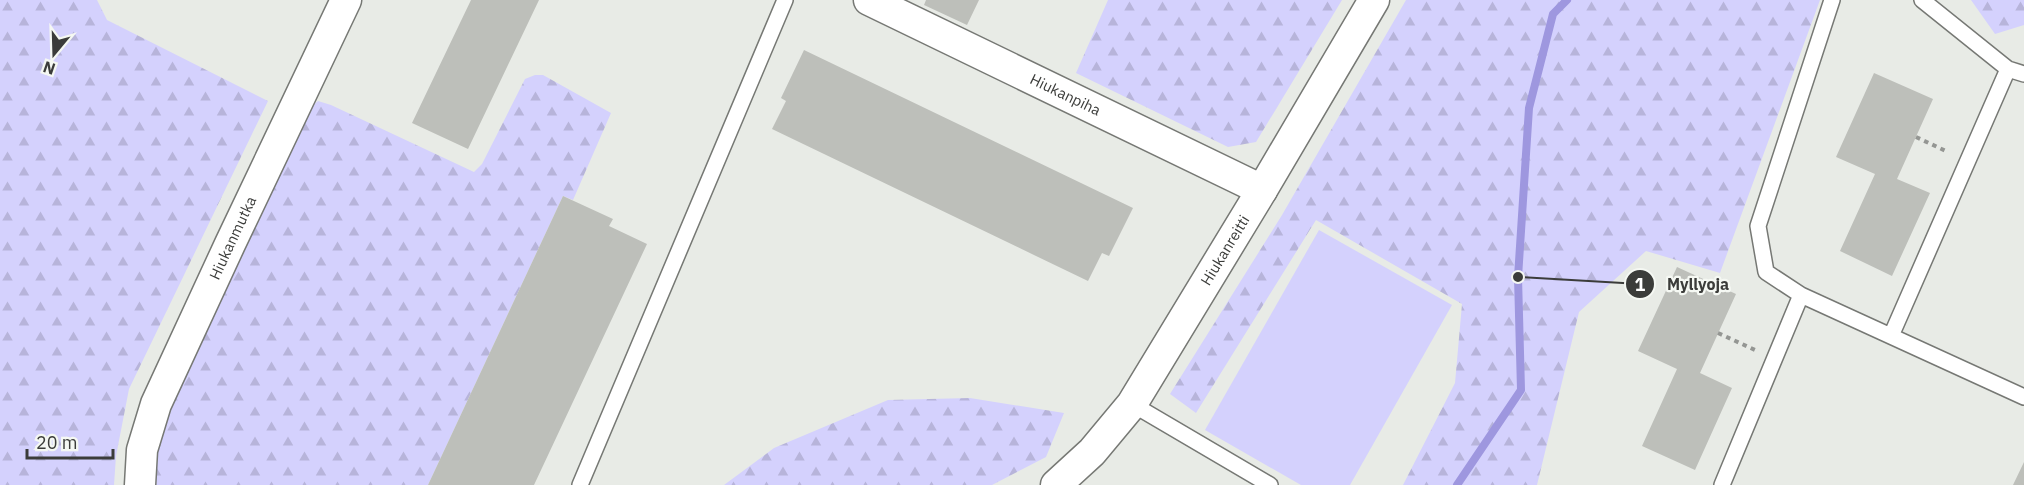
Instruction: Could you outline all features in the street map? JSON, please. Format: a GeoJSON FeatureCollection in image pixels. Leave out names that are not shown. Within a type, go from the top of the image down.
{"type":"FeatureCollection","features":[{"type":"Feature","properties":{"kind":"street","name":"Hiukanmutka"},"geometry":{"type":"LineString","coordinates":[[140,485],[142,450],[156,404],[346,0]]}},
{"type":"Feature","properties":{"kind":"street","name":"Hiukanpiha"},"geometry":{"type":"LineString","coordinates":[[869,0],[1262,190]]}},
{"type":"Feature","properties":{"kind":"street","name":"Hiukanreitti"},"geometry":{"type":"LineString","coordinates":[[1056,485],[1092,452],[1132,404],[1374,0]]}},
{"type":"Feature","properties":{"kind":"lane"},"geometry":{"type":"LineString","coordinates":[[580,485],[785,0]]}},
{"type":"Feature","properties":{"kind":"lane"},"geometry":{"type":"LineString","coordinates":[[1832,0],[1758,226],[1766,272],[1801,295],[2024,397]]}},
{"type":"Feature","properties":{"kind":"lane"},"geometry":{"type":"LineString","coordinates":[[1922,0],[2008,69],[2024,74]]}},
{"type":"Feature","properties":{"kind":"lane"},"geometry":{"type":"LineString","coordinates":[[1891,336],[2008,69]]}},
{"type":"Feature","properties":{"kind":"lane"},"geometry":{"type":"LineString","coordinates":[[1722,485],[1801,295]]}},
{"type":"Feature","properties":{"kind":"lane"},"geometry":{"type":"LineString","coordinates":[[1132,404],[1270,485]]}},
{"type":"Feature","properties":{"kind":"path"},"geometry":{"type":"LineString","coordinates":[[1916,137],[1968,160]]}},
{"type":"Feature","properties":{"kind":"path"},"geometry":{"type":"LineString","coordinates":[[1718,333],[1775,359]]}},
{"type":"Feature","properties":{"kind":"green space"},"geometry":{"type":"Polygon","coordinates":[[[0,0],[97,0],[107,20],[268,101],[129,389],[116,456],[114,485],[0,485],[0,0]]]}},
{"type":"Feature","properties":{"kind":"green space"},"geometry":{"type":"Polygon","coordinates":[[[1108,0],[1342,0],[1256,142],[1228,147],[1076,73],[1108,0]]]}},
{"type":"Feature","properties":{"kind":"green space"},"geometry":{"type":"Polygon","coordinates":[[[1406,0],[1820,0],[1720,273],[1646,251],[1579,312],[1537,485],[1403,485],[1455,383],[1462,304],[1316,220],[1196,413],[1170,394],[1282,215],[1406,0]]]}},
{"type":"Feature","properties":{"kind":"green space"},"geometry":{"type":"Polygon","coordinates":[[[1971,0],[2024,0],[2024,25],[1995,34],[1971,0]]]}},
{"type":"Feature","properties":{"kind":"green space"},"geometry":{"type":"Polygon","coordinates":[[[543,75],[611,113],[573,200],[563,196],[428,485],[155,485],[156,452],[165,413],[310,108],[318,101],[331,105],[474,172],[482,164],[525,79],[543,75]]]}},
{"type":"Feature","properties":{"kind":"green space"},"geometry":{"type":"Polygon","coordinates":[[[1319,230],[1452,305],[1350,485],[1301,485],[1205,430],[1319,230]]]}},
{"type":"Feature","properties":{"kind":"green space"},"geometry":{"type":"Polygon","coordinates":[[[970,398],[1064,413],[1046,457],[992,485],[724,485],[774,448],[888,400],[970,398]]]}},
{"type":"Feature","properties":{"kind":"building"},"geometry":{"type":"Polygon","coordinates":[[[471,0],[539,0],[468,149],[412,123],[471,0]]]}},
{"type":"Feature","properties":{"kind":"building"},"geometry":{"type":"Polygon","coordinates":[[[926,0],[979,0],[967,25],[924,5],[926,0]]]}},
{"type":"Feature","properties":{"kind":"building"},"geometry":{"type":"Polygon","coordinates":[[[804,50],[1133,208],[1109,256],[1102,253],[1088,281],[772,129],[786,101],[781,98],[804,50]]]}},
{"type":"Feature","properties":{"kind":"building"},"geometry":{"type":"Polygon","coordinates":[[[1874,73],[1933,99],[1897,179],[1930,193],[1892,276],[1840,251],[1875,174],[1836,157],[1874,73]]]}},
{"type":"Feature","properties":{"kind":"building"},"geometry":{"type":"Polygon","coordinates":[[[563,196],[613,219],[609,226],[647,244],[534,485],[428,485],[563,196]]]}},
{"type":"Feature","properties":{"kind":"building"},"geometry":{"type":"Polygon","coordinates":[[[1677,267],[1736,294],[1700,373],[1732,388],[1695,470],[1642,446],[1677,369],[1638,351],[1677,267]]]}},
{"type":"Feature","properties":{"kind":"building"},"geometry":{"type":"Polygon","coordinates":[[[2024,462],[2024,485],[2013,485],[2024,462]]]}},
{"type":"Feature","properties":{"kind":"waterway"},"geometry":{"type":"LineString","coordinates":[[1457,485],[1521,390],[1518,277],[1529,108],[1553,14],[1567,0]]}},
{"type":"Feature","properties":{"kind":"place","name":"Myllyoja"},"geometry":{"type":"Point","coordinates":[1518,277]}}]}
